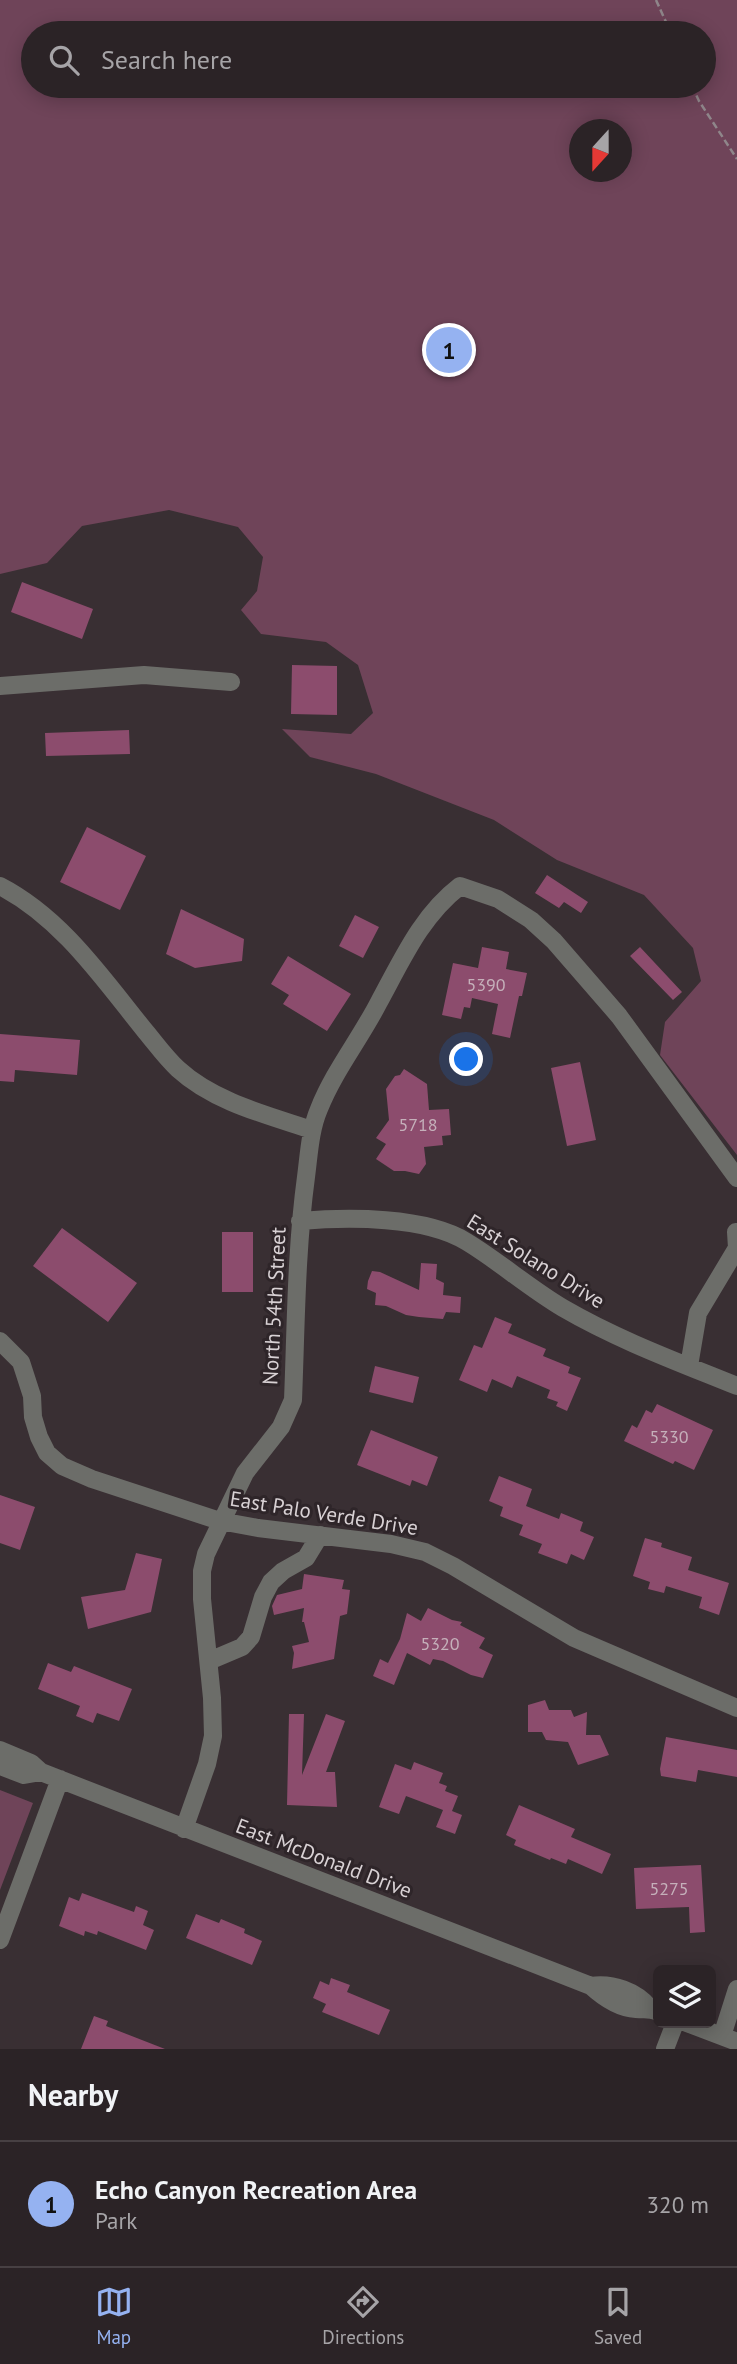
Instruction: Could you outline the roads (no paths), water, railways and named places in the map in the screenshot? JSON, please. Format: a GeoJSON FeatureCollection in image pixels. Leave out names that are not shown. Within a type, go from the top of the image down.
{"type":"FeatureCollection","features":[{"type":"Feature","properties":{"kind":"street"},"geometry":{"type":"LineString","coordinates":[[0,686],[144,675],[232,682]]}},
{"type":"Feature","properties":{"kind":"street"},"geometry":{"type":"LineString","coordinates":[[0,886],[39,911],[65,934],[176,1068],[202,1088],[260,1113],[312,1130]]}},
{"type":"Feature","properties":{"kind":"street","name":"North 54th Street"},"geometry":{"type":"LineString","coordinates":[[184,1829],[207,1764],[213,1736],[202,1571],[206,1554],[245,1473],[281,1427],[293,1400],[300,1221],[312,1130],[334,1076],[375,1009],[414,937],[442,899],[460,886],[498,899],[531,920],[554,941],[620,1016],[734,1175]]}},
{"type":"Feature","properties":{"kind":"street","name":"East Solano Drive"},"geometry":{"type":"LineString","coordinates":[[300,1221],[338,1218],[377,1220],[432,1228],[464,1240],[561,1307],[624,1340],[737,1386]]}},
{"type":"Feature","properties":{"kind":"street"},"geometry":{"type":"LineString","coordinates":[[689,1367],[698,1313],[737,1248],[736,1232]]}},
{"type":"Feature","properties":{"kind":"street","name":"East Palo Verde Drive"},"geometry":{"type":"LineString","coordinates":[[0,1341],[22,1362],[32,1396],[33,1417],[39,1437],[47,1453],[62,1466],[92,1479],[220,1521],[391,1544],[425,1552],[573,1638],[737,1708]]}},
{"type":"Feature","properties":{"kind":"street"},"geometry":{"type":"LineString","coordinates":[[209,1661],[242,1647],[251,1637],[263,1597],[271,1582],[283,1571],[306,1558],[320,1535]]}},
{"type":"Feature","properties":{"kind":"street","name":"East McDonald Drive"},"geometry":{"type":"LineString","coordinates":[[0,1750],[31,1763],[41,1772],[591,1986],[605,1998],[635,2010],[653,2010]]}},
{"type":"Feature","properties":{"kind":"street","name":"East McDonald Drive"},"geometry":{"type":"LineString","coordinates":[[0,1766],[24,1775],[41,1772]]}},
{"type":"Feature","properties":{"kind":"street"},"geometry":{"type":"LineString","coordinates":[[0,1940],[60,1779]]}},
{"type":"Feature","properties":{"kind":"street"},"geometry":{"type":"LineString","coordinates":[[700,2028],[729,2039],[737,1989]]}},
{"type":"Feature","properties":{"kind":"street"},"geometry":{"type":"LineString","coordinates":[[665,2049],[673,2028]]}},
{"type":"Feature","properties":{"kind":"place","name":"Echo Canyon Recreation Area"},"geometry":{"type":"Point","coordinates":[449,350]}}]}
